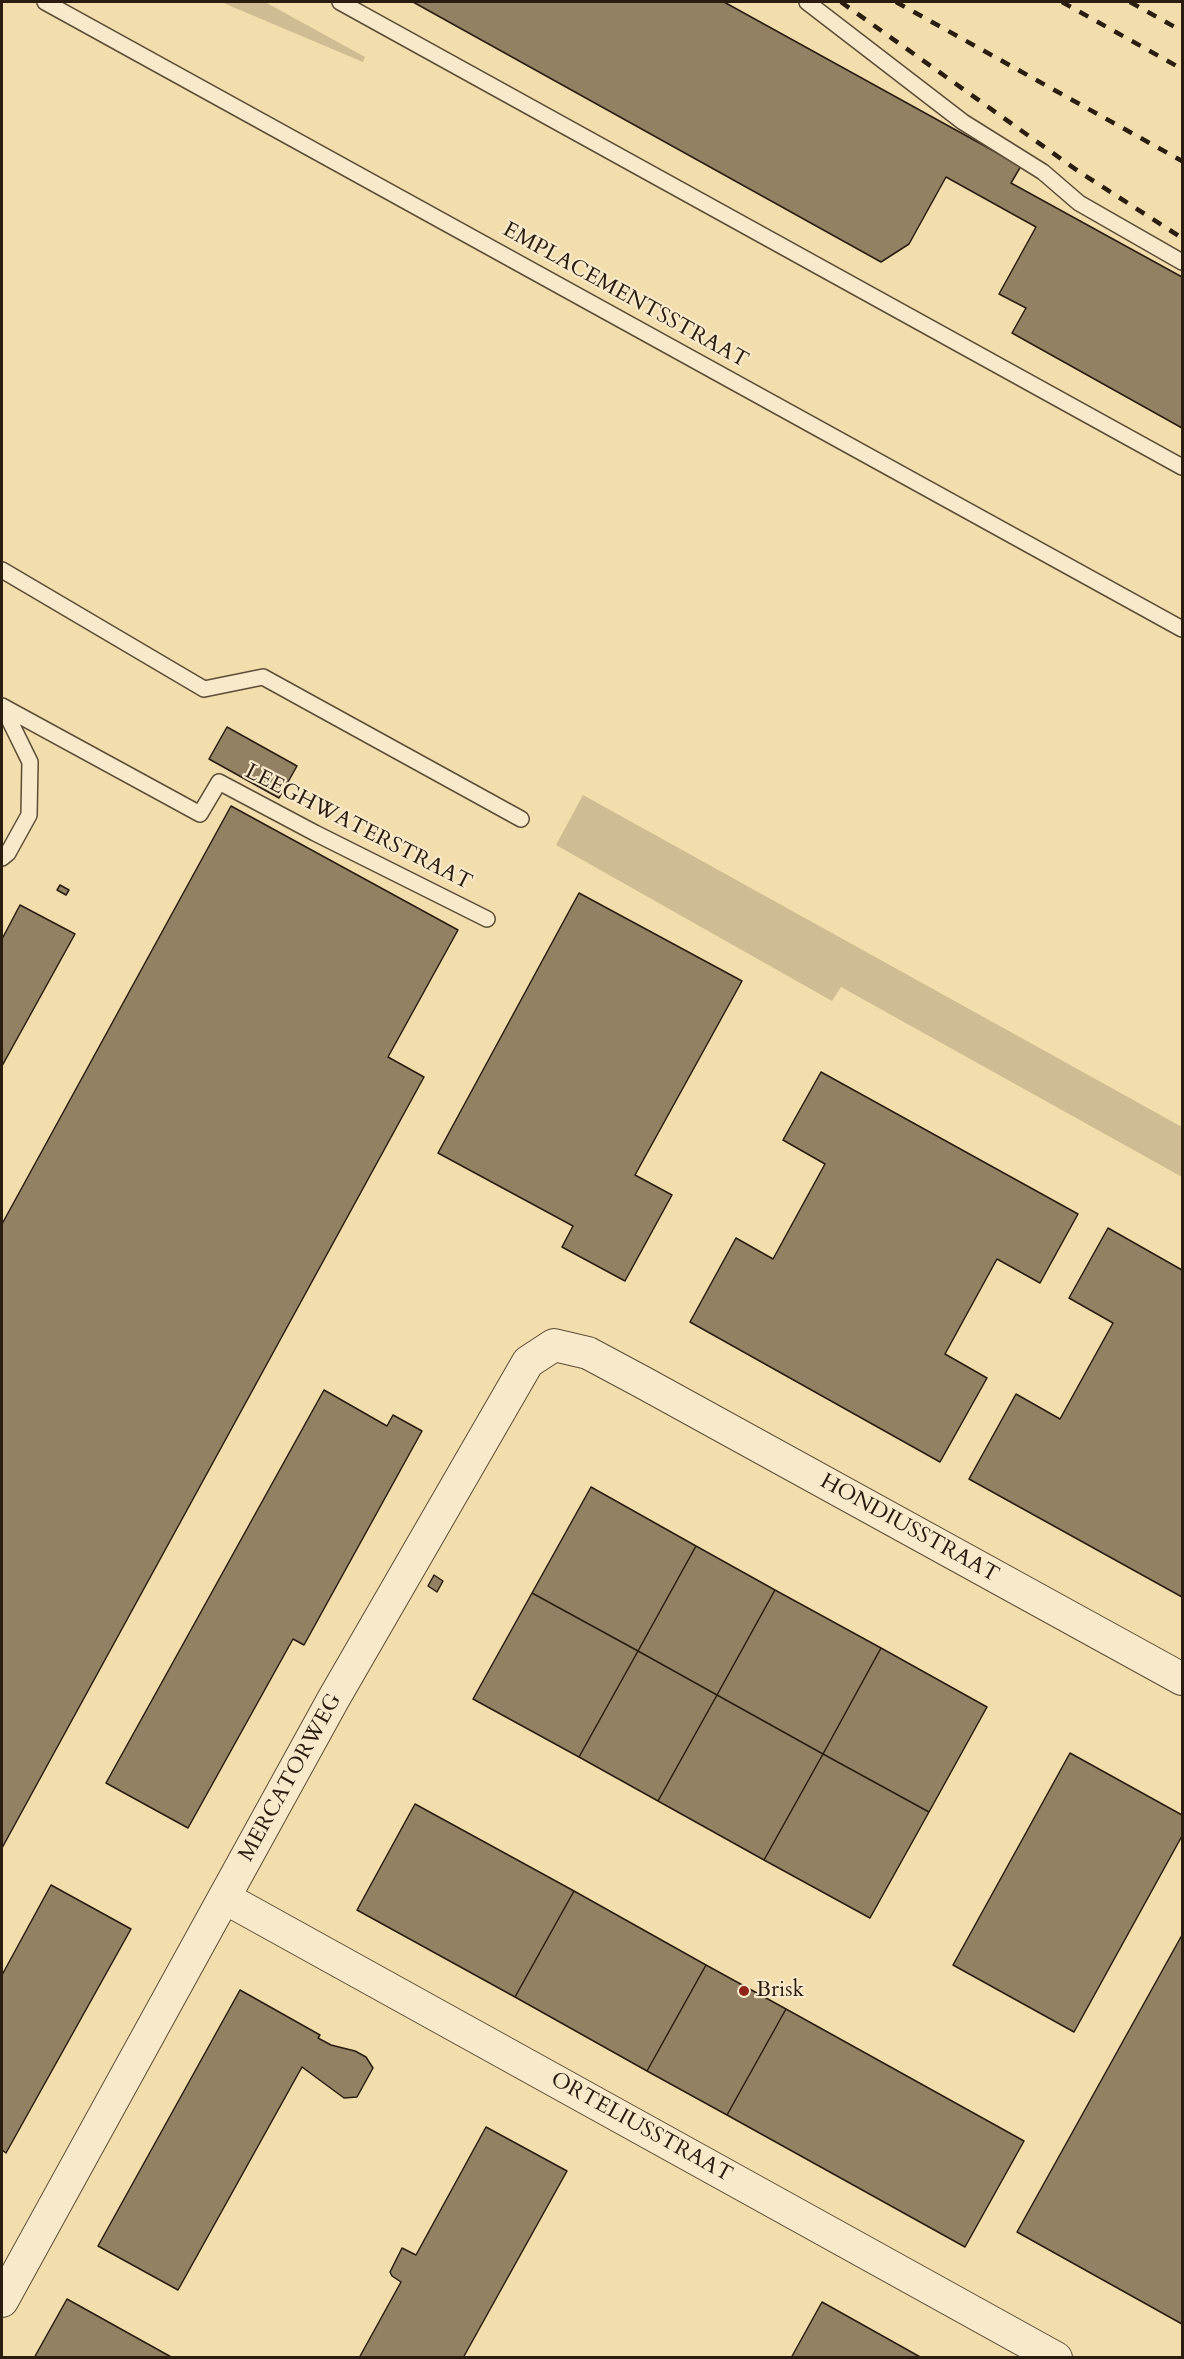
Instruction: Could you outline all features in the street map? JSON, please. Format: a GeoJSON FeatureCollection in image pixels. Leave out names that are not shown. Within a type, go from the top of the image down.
{"type":"FeatureCollection","features":[{"type":"Feature","properties":{"kind":"street","name":"MERCATORWEG"},"geometry":{"type":"LineString","coordinates":[[2,2301],[334,1698],[528,1362],[554,1345],[588,1353],[635,1378]]}},
{"type":"Feature","properties":{"kind":"street","name":"HONDIUSSTRAAT"},"geometry":{"type":"LineString","coordinates":[[635,1378],[1182,1679]]}},
{"type":"Feature","properties":{"kind":"street","name":"ORTELIUSSTRAAT"},"geometry":{"type":"LineString","coordinates":[[225,1898],[1056,2358]]}},
{"type":"Feature","properties":{"kind":"lane","name":"EMPLACEMENTSSTRAAT"},"geometry":{"type":"LineString","coordinates":[[45,2],[1182,629]]}},
{"type":"Feature","properties":{"kind":"lane"},"geometry":{"type":"LineString","coordinates":[[340,2],[1182,467]]}},
{"type":"Feature","properties":{"kind":"lane"},"geometry":{"type":"LineString","coordinates":[[807,2],[963,122],[1043,172],[1079,203],[1182,262]]}},
{"type":"Feature","properties":{"kind":"lane"},"geometry":{"type":"LineString","coordinates":[[2,570],[204,689],[263,677],[521,819]]}},
{"type":"Feature","properties":{"kind":"lane"},"geometry":{"type":"LineString","coordinates":[[2,706],[30,762],[29,815],[8,853],[2,858]]}},
{"type":"Feature","properties":{"kind":"lane","name":"LEEGHWATERSTRAAT"},"geometry":{"type":"LineString","coordinates":[[2,706],[200,814],[219,782],[487,919]]}},
{"type":"Feature","properties":{"kind":"shaded area"},"geometry":{"type":"Polygon","coordinates":[[[221,2],[265,2],[365,57],[363,62],[221,2]]]}},
{"type":"Feature","properties":{"kind":"shaded area"},"geometry":{"type":"Polygon","coordinates":[[[583,795],[1182,1127],[1182,1177],[841,987],[832,1001],[556,845],[583,795]]]}},
{"type":"Feature","properties":{"kind":"building"},"geometry":{"type":"Polygon","coordinates":[[[413,2],[724,2],[1021,166],[1011,183],[1182,277],[1182,428],[1012,333],[1026,308],[999,294],[1036,227],[946,177],[909,244],[881,262],[413,2]]]}},
{"type":"Feature","properties":{"kind":"building"},"geometry":{"type":"Polygon","coordinates":[[[227,727],[297,766],[279,798],[209,759],[227,727]]]}},
{"type":"Feature","properties":{"kind":"building"},"geometry":{"type":"Polygon","coordinates":[[[231,806],[458,930],[388,1057],[424,1077],[2,1848],[2,1224],[231,806]]]}},
{"type":"Feature","properties":{"kind":"building"},"geometry":{"type":"Polygon","coordinates":[[[60,885],[69,890],[66,895],[57,890],[60,885]]]}},
{"type":"Feature","properties":{"kind":"building"},"geometry":{"type":"Polygon","coordinates":[[[579,893],[742,981],[635,1175],[672,1195],[625,1281],[562,1247],[573,1226],[438,1153],[579,893]]]}},
{"type":"Feature","properties":{"kind":"building"},"geometry":{"type":"Polygon","coordinates":[[[20,905],[75,934],[2,1066],[2,939],[20,905]]]}},
{"type":"Feature","properties":{"kind":"building"},"geometry":{"type":"Polygon","coordinates":[[[821,1072],[1078,1214],[1040,1283],[997,1259],[945,1354],[987,1378],[940,1462],[690,1322],[736,1238],[773,1259],[825,1164],[783,1140],[821,1072]]]}},
{"type":"Feature","properties":{"kind":"building"},"geometry":{"type":"Polygon","coordinates":[[[1108,1228],[1182,1270],[1182,1597],[969,1479],[1016,1394],[1060,1419],[1113,1323],[1069,1298],[1108,1228]]]}},
{"type":"Feature","properties":{"kind":"building"},"geometry":{"type":"Polygon","coordinates":[[[324,1390],[387,1426],[393,1415],[422,1431],[304,1645],[293,1639],[188,1828],[106,1783],[324,1390]]]}},
{"type":"Feature","properties":{"kind":"building"},"geometry":{"type":"Polygon","coordinates":[[[591,1487],[696,1546],[638,1651],[532,1593],[591,1487]]]}},
{"type":"Feature","properties":{"kind":"building"},"geometry":{"type":"Polygon","coordinates":[[[696,1546],[775,1590],[717,1695],[638,1651],[696,1546]]]}},
{"type":"Feature","properties":{"kind":"building"},"geometry":{"type":"Polygon","coordinates":[[[434,1575],[443,1581],[437,1592],[428,1586],[434,1575]]]}},
{"type":"Feature","properties":{"kind":"building"},"geometry":{"type":"Polygon","coordinates":[[[775,1590],[881,1648],[823,1754],[717,1695],[775,1590]]]}},
{"type":"Feature","properties":{"kind":"building"},"geometry":{"type":"Polygon","coordinates":[[[532,1593],[638,1651],[579,1757],[473,1699],[532,1593]]]}},
{"type":"Feature","properties":{"kind":"building"},"geometry":{"type":"Polygon","coordinates":[[[881,1648],[987,1707],[929,1812],[823,1754],[881,1648]]]}},
{"type":"Feature","properties":{"kind":"building"},"geometry":{"type":"Polygon","coordinates":[[[638,1651],[717,1695],[658,1801],[579,1757],[638,1651]]]}},
{"type":"Feature","properties":{"kind":"building"},"geometry":{"type":"Polygon","coordinates":[[[717,1695],[823,1754],[764,1860],[658,1801],[717,1695]]]}},
{"type":"Feature","properties":{"kind":"building"},"geometry":{"type":"Polygon","coordinates":[[[1070,1753],[1182,1815],[1182,1836],[1074,2032],[953,1965],[1070,1753]]]}},
{"type":"Feature","properties":{"kind":"building"},"geometry":{"type":"Polygon","coordinates":[[[823,1754],[929,1812],[870,1918],[764,1860],[823,1754]]]}},
{"type":"Feature","properties":{"kind":"building"},"geometry":{"type":"Polygon","coordinates":[[[415,1804],[574,1891],[515,1997],[357,1910],[415,1804]]]}},
{"type":"Feature","properties":{"kind":"building"},"geometry":{"type":"Polygon","coordinates":[[[51,1885],[131,1929],[6,2153],[2,2150],[2,1975],[51,1885]]]}},
{"type":"Feature","properties":{"kind":"building"},"geometry":{"type":"Polygon","coordinates":[[[574,1891],[706,1965],[647,2071],[515,1997],[574,1891]]]}},
{"type":"Feature","properties":{"kind":"building"},"geometry":{"type":"Polygon","coordinates":[[[1182,1935],[1182,2324],[1017,2232],[1182,1935]]]}},
{"type":"Feature","properties":{"kind":"building"},"geometry":{"type":"Polygon","coordinates":[[[706,1965],[786,2009],[727,2115],[647,2071],[706,1965]]]}},
{"type":"Feature","properties":{"kind":"building"},"geometry":{"type":"Polygon","coordinates":[[[240,1990],[320,2035],[318,2038],[331,2045],[355,2051],[366,2057],[373,2068],[357,2097],[344,2098],[302,2067],[178,2290],[98,2246],[240,1990]]]}},
{"type":"Feature","properties":{"kind":"building"},"geometry":{"type":"Polygon","coordinates":[[[786,2009],[1024,2141],[965,2247],[727,2115],[786,2009]]]}},
{"type":"Feature","properties":{"kind":"building"},"geometry":{"type":"Polygon","coordinates":[[[486,2127],[567,2171],[463,2358],[359,2358],[401,2282],[390,2272],[402,2248],[416,2255],[486,2127]]]}},
{"type":"Feature","properties":{"kind":"building"},"geometry":{"type":"Polygon","coordinates":[[[67,2299],[173,2358],[34,2358],[67,2299]]]}},
{"type":"Feature","properties":{"kind":"building"},"geometry":{"type":"Polygon","coordinates":[[[822,2302],[922,2358],[791,2358],[822,2302]]]}},
{"type":"Feature","properties":{"kind":"railway"},"geometry":{"type":"LineString","coordinates":[[841,2],[1078,171],[1182,238]]}},
{"type":"Feature","properties":{"kind":"railway"},"geometry":{"type":"LineString","coordinates":[[896,2],[1182,161]]}},
{"type":"Feature","properties":{"kind":"railway"},"geometry":{"type":"LineString","coordinates":[[1062,2],[1182,69]]}},
{"type":"Feature","properties":{"kind":"railway"},"geometry":{"type":"LineString","coordinates":[[1130,2],[1182,31]]}},
{"type":"Feature","properties":{"kind":"place","name":"Brisk"},"geometry":{"type":"Point","coordinates":[744,1991]}}]}
